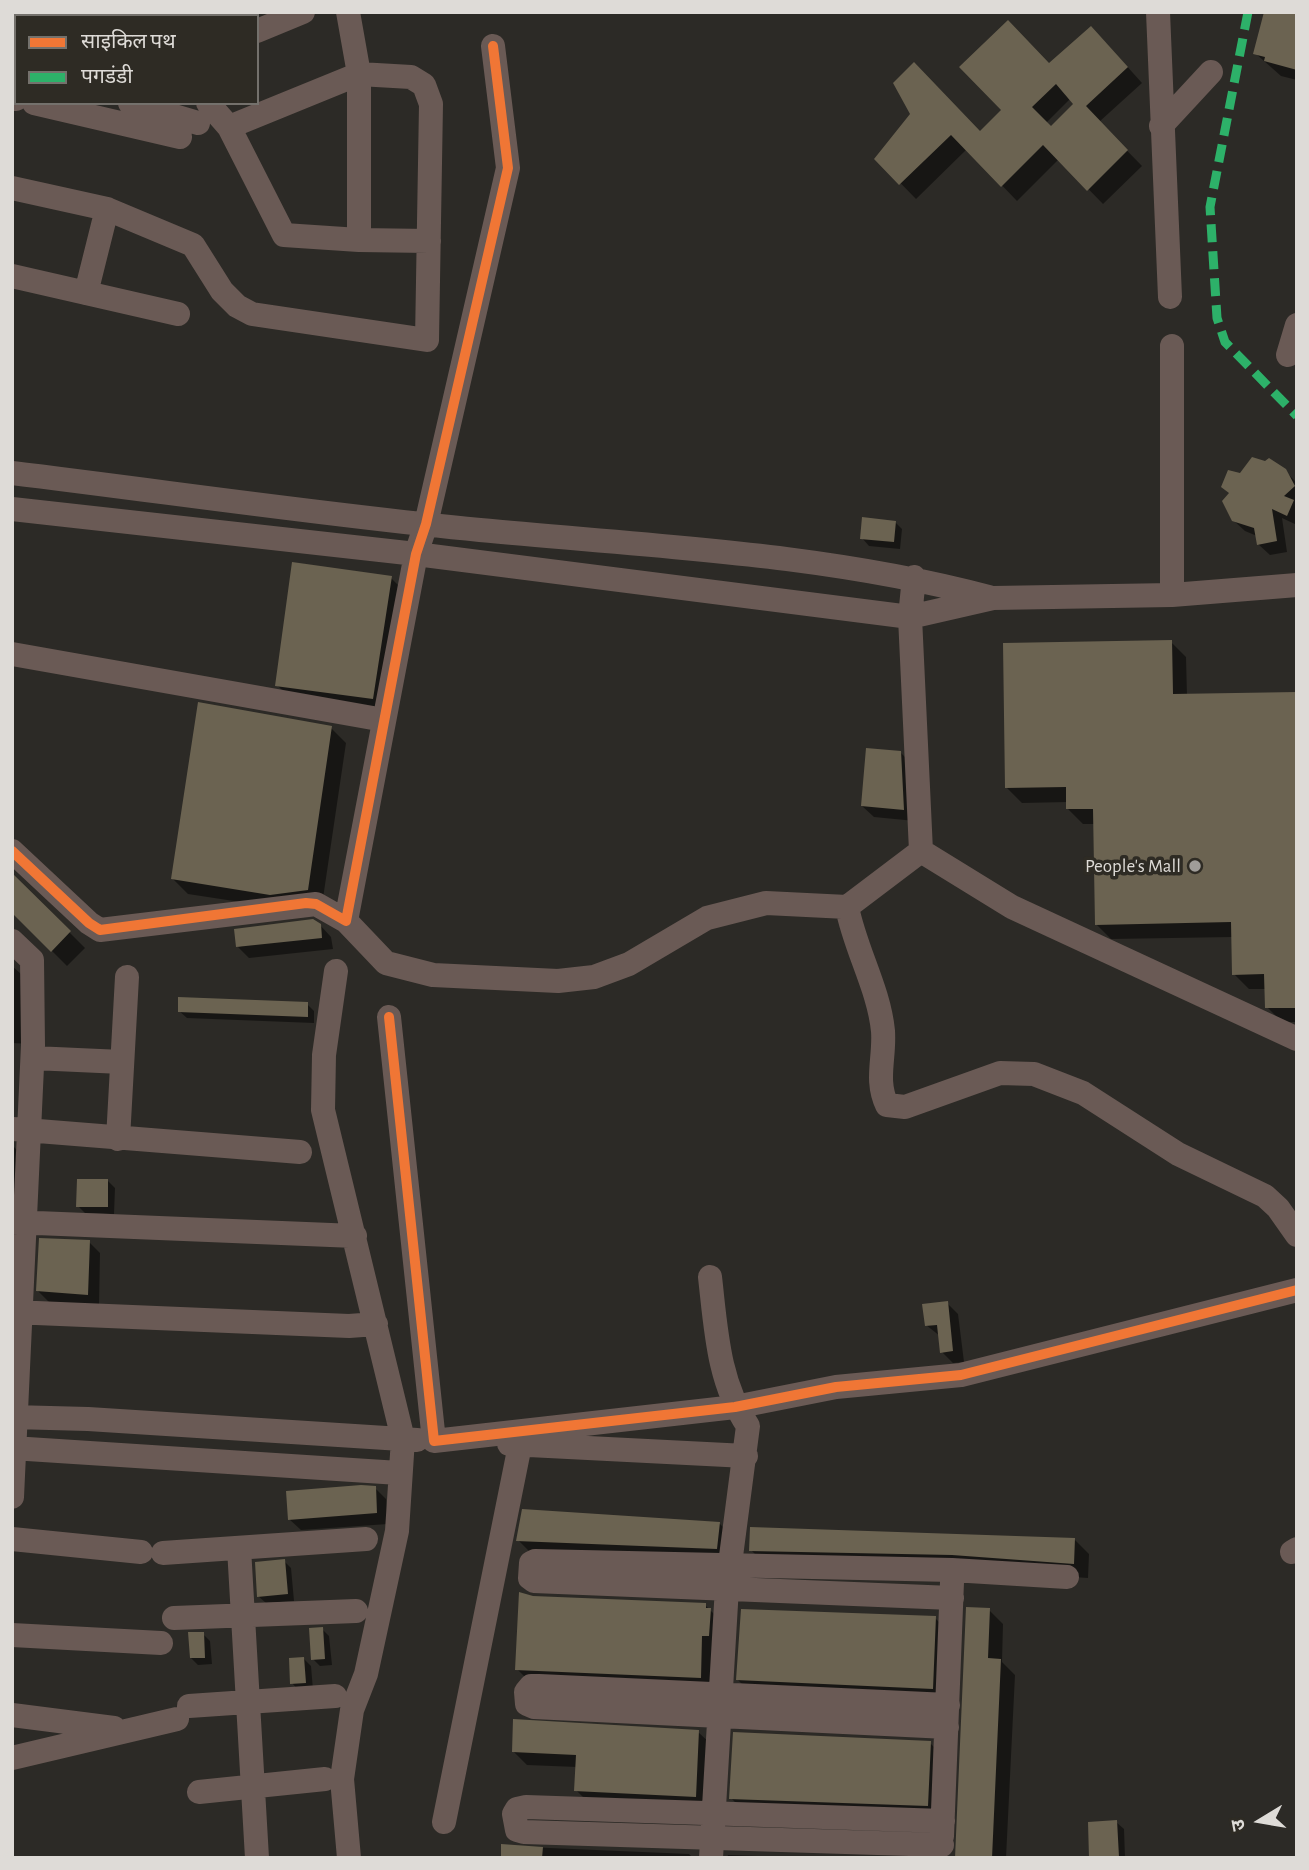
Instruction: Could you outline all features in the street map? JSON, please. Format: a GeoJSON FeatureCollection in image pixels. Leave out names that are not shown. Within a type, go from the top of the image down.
{"type":"FeatureCollection","features":[{"type":"Feature","properties":{"kind":"street"},"geometry":{"type":"LineString","coordinates":[[259,30],[303,12]]}},
{"type":"Feature","properties":{"kind":"street"},"geometry":{"type":"LineString","coordinates":[[348,12],[359,74],[359,240]]}},
{"type":"Feature","properties":{"kind":"street"},"geometry":{"type":"LineString","coordinates":[[1158,12],[1170,297]]}},
{"type":"Feature","properties":{"kind":"street"},"geometry":{"type":"LineString","coordinates":[[346,921],[416,554],[426,524],[508,168],[493,46]]}},
{"type":"Feature","properties":{"kind":"street"},"geometry":{"type":"LineString","coordinates":[[1161,126],[1211,72]]}},
{"type":"Feature","properties":{"kind":"street"},"geometry":{"type":"LineString","coordinates":[[12,188],[107,209],[193,245],[222,291],[237,306],[252,314],[427,340],[431,104],[424,85],[411,77],[359,74],[229,127],[49,105]]}},
{"type":"Feature","properties":{"kind":"street"},"geometry":{"type":"LineString","coordinates":[[137,105],[196,121]]}},
{"type":"Feature","properties":{"kind":"street"},"geometry":{"type":"LineString","coordinates":[[229,127],[284,235],[429,241]]}},
{"type":"Feature","properties":{"kind":"street"},"geometry":{"type":"LineString","coordinates":[[86,293],[107,209]]}},
{"type":"Feature","properties":{"kind":"street"},"geometry":{"type":"LineString","coordinates":[[12,276],[178,314]]}},
{"type":"Feature","properties":{"kind":"street"},"geometry":{"type":"LineString","coordinates":[[1289,355],[1297,325]]}},
{"type":"Feature","properties":{"kind":"street"},"geometry":{"type":"LineString","coordinates":[[1172,346],[1172,595]]}},
{"type":"Feature","properties":{"kind":"street"},"geometry":{"type":"LineString","coordinates":[[12,473],[426,524],[706,551],[914,577],[993,598]]}},
{"type":"Feature","properties":{"kind":"street"},"geometry":{"type":"LineString","coordinates":[[12,509],[416,554],[910,617],[993,598],[1172,595],[1297,585]]}},
{"type":"Feature","properties":{"kind":"street"},"geometry":{"type":"LineString","coordinates":[[661,586],[664,547]]}},
{"type":"Feature","properties":{"kind":"street"},"geometry":{"type":"LineString","coordinates":[[702,591],[706,551]]}},
{"type":"Feature","properties":{"kind":"street"},"geometry":{"type":"LineString","coordinates":[[914,577],[910,617],[921,851]]}},
{"type":"Feature","properties":{"kind":"street"},"geometry":{"type":"LineString","coordinates":[[12,654],[384,720]]}},
{"type":"Feature","properties":{"kind":"street"},"geometry":{"type":"LineString","coordinates":[[12,851],[100,930],[306,903],[316,904],[346,921],[386,963],[433,975],[558,981],[594,977],[629,964],[707,918],[766,903],[847,907],[921,851]]}},
{"type":"Feature","properties":{"kind":"street"},"geometry":{"type":"LineString","coordinates":[[921,851],[1012,907],[1297,1039]]}},
{"type":"Feature","properties":{"kind":"street"},"geometry":{"type":"LineString","coordinates":[[847,907],[853,938],[875,999],[883,1031],[879,1089],[887,1105],[905,1108],[1000,1073],[1034,1074],[1083,1093],[1178,1154],[1265,1196],[1278,1208],[1297,1236]]}},
{"type":"Feature","properties":{"kind":"street"},"geometry":{"type":"LineString","coordinates":[[12,941],[22,960],[26,1049],[17,1222],[12,1497]]}},
{"type":"Feature","properties":{"kind":"street"},"geometry":{"type":"LineString","coordinates":[[336,971],[324,1055],[323,1110],[403,1439],[397,1531],[366,1674],[352,1710],[344,1760],[342,1779],[349,1858]]}},
{"type":"Feature","properties":{"kind":"street"},"geometry":{"type":"LineString","coordinates":[[118,1139],[127,977]]}},
{"type":"Feature","properties":{"kind":"street"},"geometry":{"type":"LineString","coordinates":[[389,1017],[434,1441]]}},
{"type":"Feature","properties":{"kind":"street"},"geometry":{"type":"LineString","coordinates":[[26,1049],[122,1062]]}},
{"type":"Feature","properties":{"kind":"street"},"geometry":{"type":"LineString","coordinates":[[20,1129],[300,1152]]}},
{"type":"Feature","properties":{"kind":"street"},"geometry":{"type":"LineString","coordinates":[[17,1222],[355,1236]]}},
{"type":"Feature","properties":{"kind":"street"},"geometry":{"type":"LineString","coordinates":[[710,1277],[720,1359],[735,1407],[748,1426],[729,1577],[712,1836]]}},
{"type":"Feature","properties":{"kind":"street"},"geometry":{"type":"LineString","coordinates":[[434,1441],[735,1407],[836,1387],[961,1375],[1297,1290]]}},
{"type":"Feature","properties":{"kind":"street"},"geometry":{"type":"LineString","coordinates":[[16,1312],[349,1326],[376,1324]]}},
{"type":"Feature","properties":{"kind":"street"},"geometry":{"type":"LineString","coordinates":[[14,1417],[746,1456]]}},
{"type":"Feature","properties":{"kind":"street"},"geometry":{"type":"LineString","coordinates":[[444,1822],[520,1445]]}},
{"type":"Feature","properties":{"kind":"street"},"geometry":{"type":"LineString","coordinates":[[14,1449],[399,1474]]}},
{"type":"Feature","properties":{"kind":"street"},"geometry":{"type":"LineString","coordinates":[[12,1539],[152,1553],[366,1539]]}},
{"type":"Feature","properties":{"kind":"street"},"geometry":{"type":"LineString","coordinates":[[239,1548],[257,1858]]}},
{"type":"Feature","properties":{"kind":"street"},"geometry":{"type":"LineString","coordinates":[[952,1598],[729,1577],[536,1561],[530,1567],[530,1578],[534,1581],[729,1577],[952,1570],[1067,1577]]}},
{"type":"Feature","properties":{"kind":"street"},"geometry":{"type":"LineString","coordinates":[[712,1836],[526,1807],[517,1809],[514,1814],[517,1830],[524,1832],[942,1841],[952,1570]]}},
{"type":"Feature","properties":{"kind":"street"},"geometry":{"type":"LineString","coordinates":[[174,1618],[356,1612]]}},
{"type":"Feature","properties":{"kind":"street"},"geometry":{"type":"LineString","coordinates":[[12,1636],[161,1643]]}},
{"type":"Feature","properties":{"kind":"street"},"geometry":{"type":"LineString","coordinates":[[719,1705],[534,1707],[527,1704],[526,1692],[531,1686],[539,1686],[719,1705],[948,1716]]}},
{"type":"Feature","properties":{"kind":"street"},"geometry":{"type":"LineString","coordinates":[[12,1758],[132,1730],[183,1713],[248,1703],[335,1696]]}},
{"type":"Feature","properties":{"kind":"street"},"geometry":{"type":"LineString","coordinates":[[12,1716],[132,1730]]}},
{"type":"Feature","properties":{"kind":"street"},"geometry":{"type":"LineString","coordinates":[[199,1792],[325,1779]]}},
{"type":"Feature","properties":{"kind":"building"},"geometry":{"type":"Polygon","coordinates":[[[1264,12],[1297,12],[1297,70],[1264,61],[1265,57],[1253,54],[1264,12]]]}},
{"type":"Feature","properties":{"kind":"building"},"geometry":{"type":"Polygon","coordinates":[[[1008,20],[1049,63],[1091,26],[1128,67],[1086,106],[1128,150],[1087,191],[1043,145],[1001,187],[951,135],[899,185],[874,159],[910,114],[893,83],[914,62],[980,131],[1001,110],[959,67],[1008,20]],[[1056,84],[1032,107],[1051,126],[1073,104],[1056,84]]]}},
{"type":"Feature","properties":{"kind":"building"},"geometry":{"type":"Polygon","coordinates":[[[1252,457],[1265,461],[1269,458],[1286,469],[1295,486],[1284,496],[1294,500],[1287,516],[1272,509],[1277,541],[1257,545],[1254,528],[1232,521],[1222,501],[1229,493],[1221,487],[1228,470],[1240,473],[1252,457]]]}},
{"type":"Feature","properties":{"kind":"building"},"geometry":{"type":"Polygon","coordinates":[[[862,517],[896,521],[894,542],[860,539],[862,517]]]}},
{"type":"Feature","properties":{"kind":"building"},"geometry":{"type":"Polygon","coordinates":[[[292,562],[392,576],[373,699],[275,686],[292,562]]]}},
{"type":"Feature","properties":{"kind":"building","name":"People's Mall"},"geometry":{"type":"Polygon","coordinates":[[[1172,640],[1173,694],[1297,692],[1297,1008],[1265,1008],[1264,974],[1232,975],[1231,922],[1095,925],[1093,809],[1066,809],[1066,787],[1005,788],[1003,643],[1172,640]]]}},
{"type":"Feature","properties":{"kind":"building"},"geometry":{"type":"Polygon","coordinates":[[[198,702],[332,726],[308,890],[270,895],[171,879],[198,702]]]}},
{"type":"Feature","properties":{"kind":"building"},"geometry":{"type":"Polygon","coordinates":[[[866,748],[901,751],[904,810],[861,806],[866,748]]]}},
{"type":"Feature","properties":{"kind":"building"},"geometry":{"type":"Polygon","coordinates":[[[12,873],[71,931],[51,952],[12,913],[12,873]]]}},
{"type":"Feature","properties":{"kind":"building"},"geometry":{"type":"Polygon","coordinates":[[[313,919],[321,924],[322,938],[236,947],[234,929],[313,919]]]}},
{"type":"Feature","properties":{"kind":"building"},"geometry":{"type":"Polygon","coordinates":[[[178,997],[308,1002],[308,1017],[178,1012],[178,997]]]}},
{"type":"Feature","properties":{"kind":"building"},"geometry":{"type":"Polygon","coordinates":[[[77,1179],[108,1179],[108,1207],[76,1207],[77,1179]]]}},
{"type":"Feature","properties":{"kind":"building"},"geometry":{"type":"Polygon","coordinates":[[[39,1238],[90,1240],[88,1295],[36,1291],[39,1238]]]}},
{"type":"Feature","properties":{"kind":"building"},"geometry":{"type":"Polygon","coordinates":[[[948,1301],[953,1351],[940,1353],[937,1325],[925,1326],[922,1304],[948,1301]]]}},
{"type":"Feature","properties":{"kind":"building"},"geometry":{"type":"Polygon","coordinates":[[[376,1486],[377,1513],[288,1520],[286,1491],[376,1486]]]}},
{"type":"Feature","properties":{"kind":"building"},"geometry":{"type":"Polygon","coordinates":[[[522,1509],[720,1522],[717,1549],[516,1541],[522,1509]]]}},
{"type":"Feature","properties":{"kind":"building"},"geometry":{"type":"Polygon","coordinates":[[[750,1527],[1075,1538],[1074,1564],[952,1555],[749,1551],[750,1527]]]}},
{"type":"Feature","properties":{"kind":"building"},"geometry":{"type":"Polygon","coordinates":[[[285,1559],[288,1594],[257,1597],[255,1562],[285,1559]]]}},
{"type":"Feature","properties":{"kind":"building"},"geometry":{"type":"Polygon","coordinates":[[[519,1592],[533,1596],[706,1603],[706,1608],[711,1608],[709,1636],[702,1636],[701,1678],[515,1670],[519,1592]]]}},
{"type":"Feature","properties":{"kind":"building"},"geometry":{"type":"Polygon","coordinates":[[[966,1607],[990,1608],[988,1658],[1001,1659],[992,1858],[955,1858],[966,1607]]]}},
{"type":"Feature","properties":{"kind":"building"},"geometry":{"type":"Polygon","coordinates":[[[741,1609],[936,1616],[933,1689],[736,1680],[741,1609]]]}},
{"type":"Feature","properties":{"kind":"building"},"geometry":{"type":"Polygon","coordinates":[[[323,1627],[325,1659],[311,1660],[309,1628],[323,1627]]]}},
{"type":"Feature","properties":{"kind":"building"},"geometry":{"type":"Polygon","coordinates":[[[188,1632],[204,1632],[205,1658],[190,1658],[188,1632]]]}},
{"type":"Feature","properties":{"kind":"building"},"geometry":{"type":"Polygon","coordinates":[[[304,1657],[306,1683],[290,1684],[289,1658],[304,1657]]]}},
{"type":"Feature","properties":{"kind":"building"},"geometry":{"type":"Polygon","coordinates":[[[513,1719],[699,1730],[696,1797],[574,1791],[576,1755],[512,1752],[513,1719]]]}},
{"type":"Feature","properties":{"kind":"building"},"geometry":{"type":"Polygon","coordinates":[[[733,1732],[931,1741],[928,1806],[729,1799],[733,1732]]]}},
{"type":"Feature","properties":{"kind":"building"},"geometry":{"type":"Polygon","coordinates":[[[1117,1820],[1119,1857],[1089,1858],[1088,1822],[1117,1820]]]}},
{"type":"Feature","properties":{"kind":"building"},"geometry":{"type":"Polygon","coordinates":[[[501,1844],[543,1847],[542,1858],[501,1858],[501,1844]]]}},
{"type":"Feature","properties":{"kind":"marked path"},"geometry":{"type":"LineString","coordinates":[[1248,12],[1210,207],[1217,318],[1225,342],[1297,416]]}},
{"type":"Feature","properties":{"kind":"cycle path"},"geometry":{"type":"LineString","coordinates":[[12,851],[89,923],[100,930],[306,903],[316,904],[346,921],[416,554],[426,524],[508,168],[493,46]]}},
{"type":"Feature","properties":{"kind":"cycle path"},"geometry":{"type":"LineString","coordinates":[[389,1017],[434,1441],[735,1407],[836,1387],[961,1375],[1297,1290]]}},
{"type":"Feature","properties":{"kind":"place","name":"People's Mall"},"geometry":{"type":"Point","coordinates":[1195,866]}}]}
